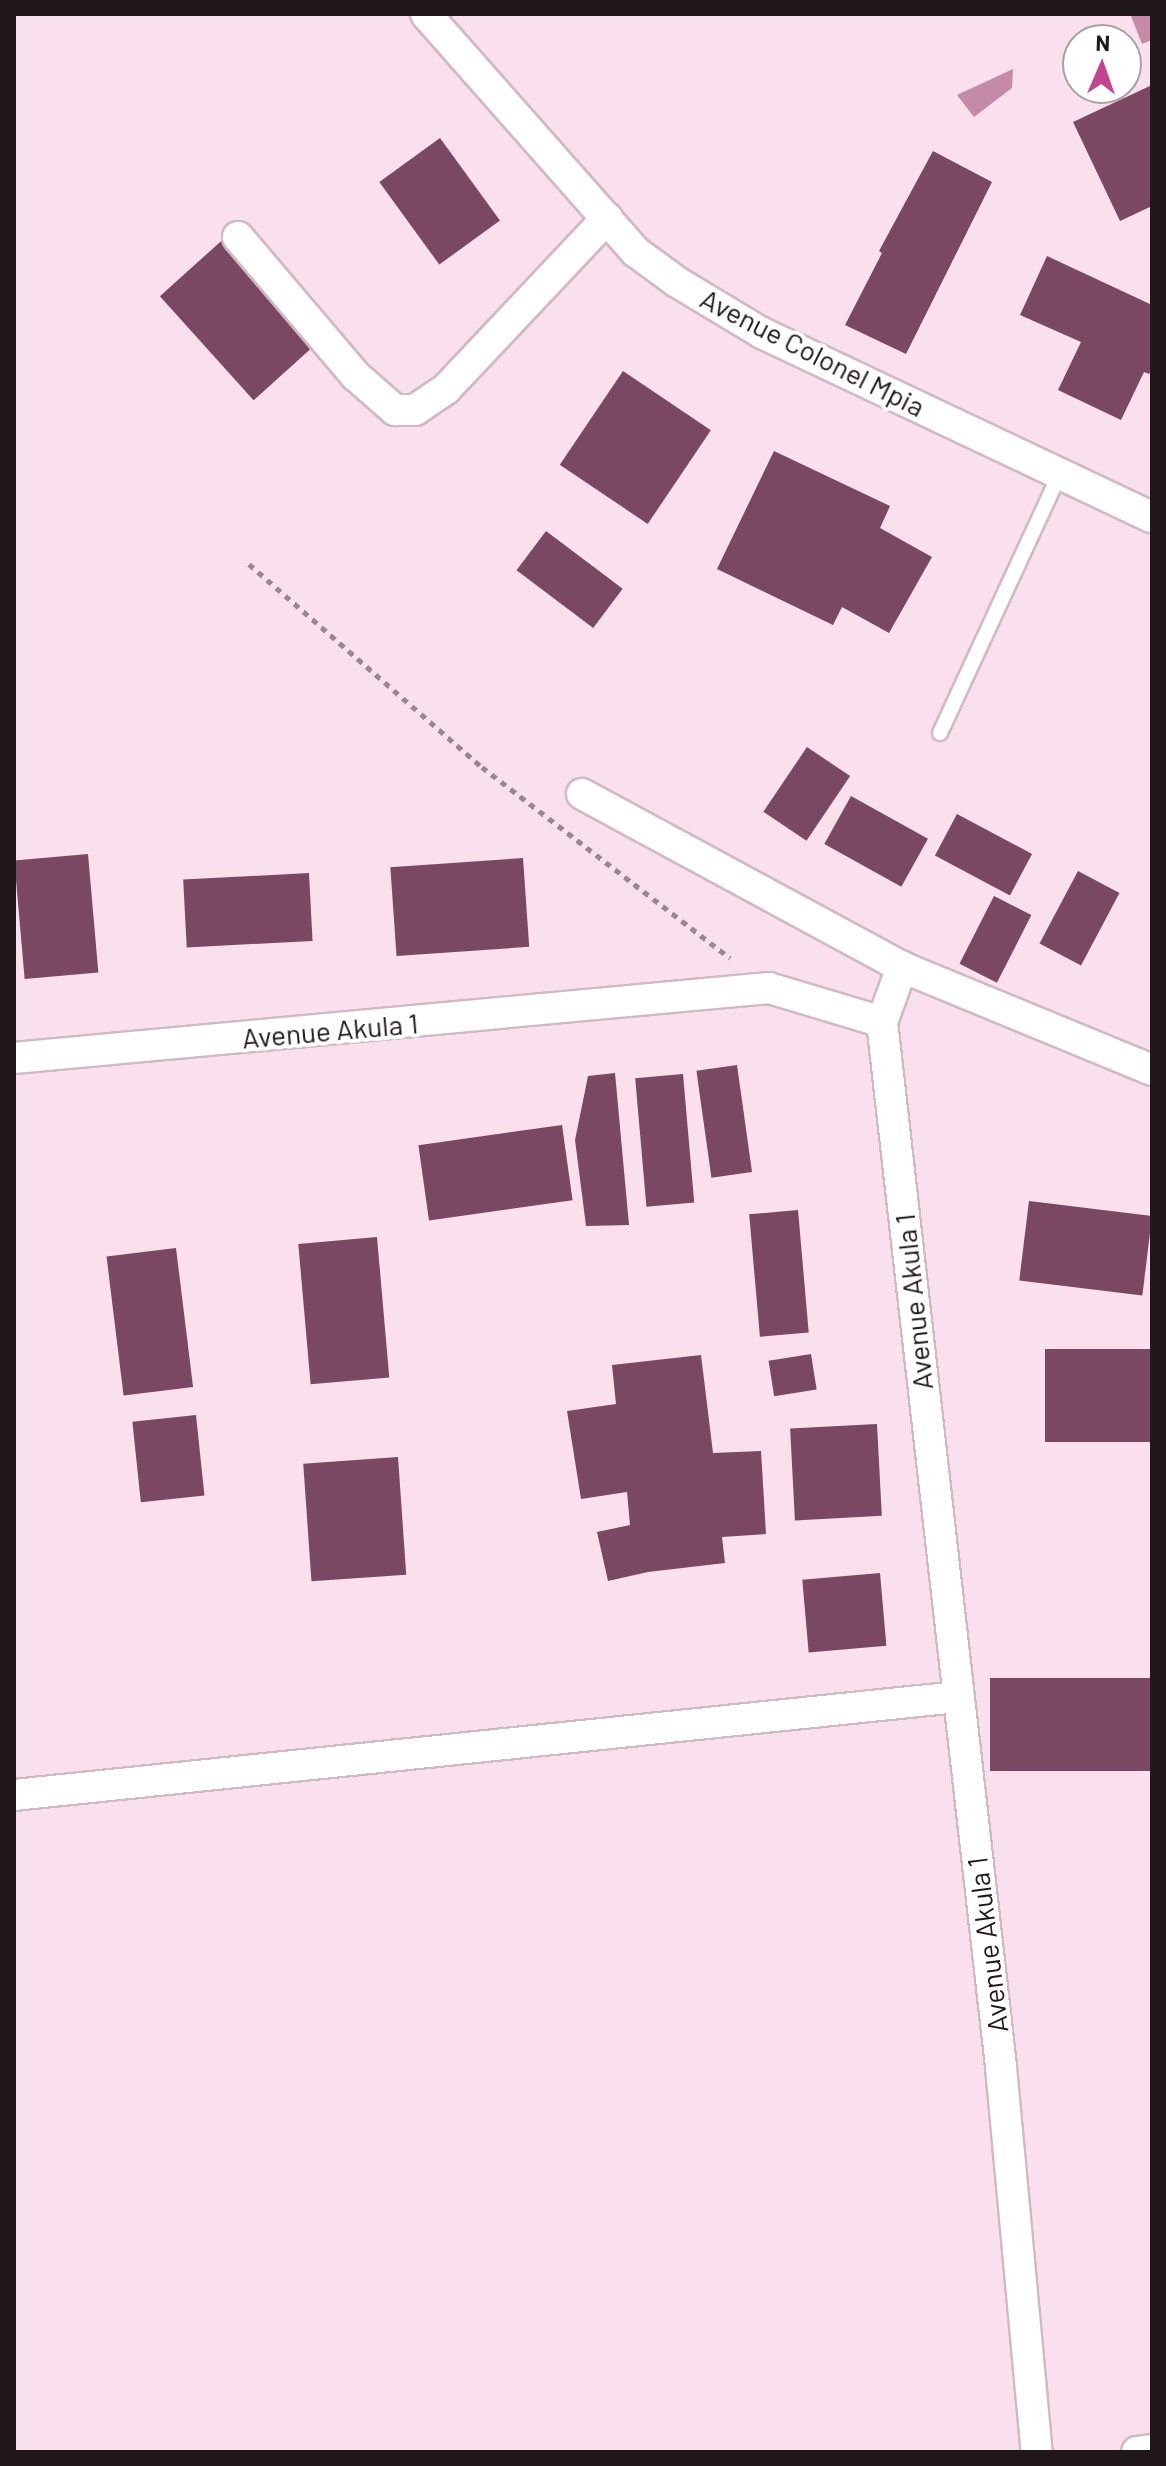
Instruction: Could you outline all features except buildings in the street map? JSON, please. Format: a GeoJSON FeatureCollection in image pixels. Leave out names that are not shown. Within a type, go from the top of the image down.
{"type":"FeatureCollection","features":[{"type":"Feature","properties":{"kind":"street","name":"Avenue Colonel Mpia"},"geometry":{"type":"LineString","coordinates":[[426,14],[636,252],[677,282],[762,333],[1152,517]]}},
{"type":"Feature","properties":{"kind":"street"},"geometry":{"type":"LineString","coordinates":[[238,237],[356,376],[395,410],[415,410],[446,389],[607,218]]}},
{"type":"Feature","properties":{"kind":"street"},"geometry":{"type":"LineString","coordinates":[[582,794],[902,967],[1152,1070]]}},
{"type":"Feature","properties":{"kind":"street"},"geometry":{"type":"LineString","coordinates":[[882,1022],[902,967]]}},
{"type":"Feature","properties":{"kind":"street","name":"Avenue Akula 1"},"geometry":{"type":"LineString","coordinates":[[14,1058],[769,988],[882,1022],[1001,2067],[1037,2452]]}},
{"type":"Feature","properties":{"kind":"street"},"geometry":{"type":"LineString","coordinates":[[14,1795],[958,1697]]}},
{"type":"Feature","properties":{"kind":"street"},"geometry":{"type":"LineString","coordinates":[[1137,2452],[1152,2450]]}},
{"type":"Feature","properties":{"kind":"lane"},"geometry":{"type":"LineString","coordinates":[[940,733],[1060,473]]}},
{"type":"Feature","properties":{"kind":"path"},"geometry":{"type":"LineString","coordinates":[[249,564],[482,767],[769,988]]}},
{"type":"Feature","properties":{"kind":"shaded area"},"geometry":{"type":"Polygon","coordinates":[[[1152,14],[1152,40],[1142,44],[1142,24],[1134,24],[1131,16],[1152,14]]]}},
{"type":"Feature","properties":{"kind":"shaded area"},"geometry":{"type":"Polygon","coordinates":[[[1013,69],[1012,88],[974,117],[957,95],[1013,69]]]}}]}
